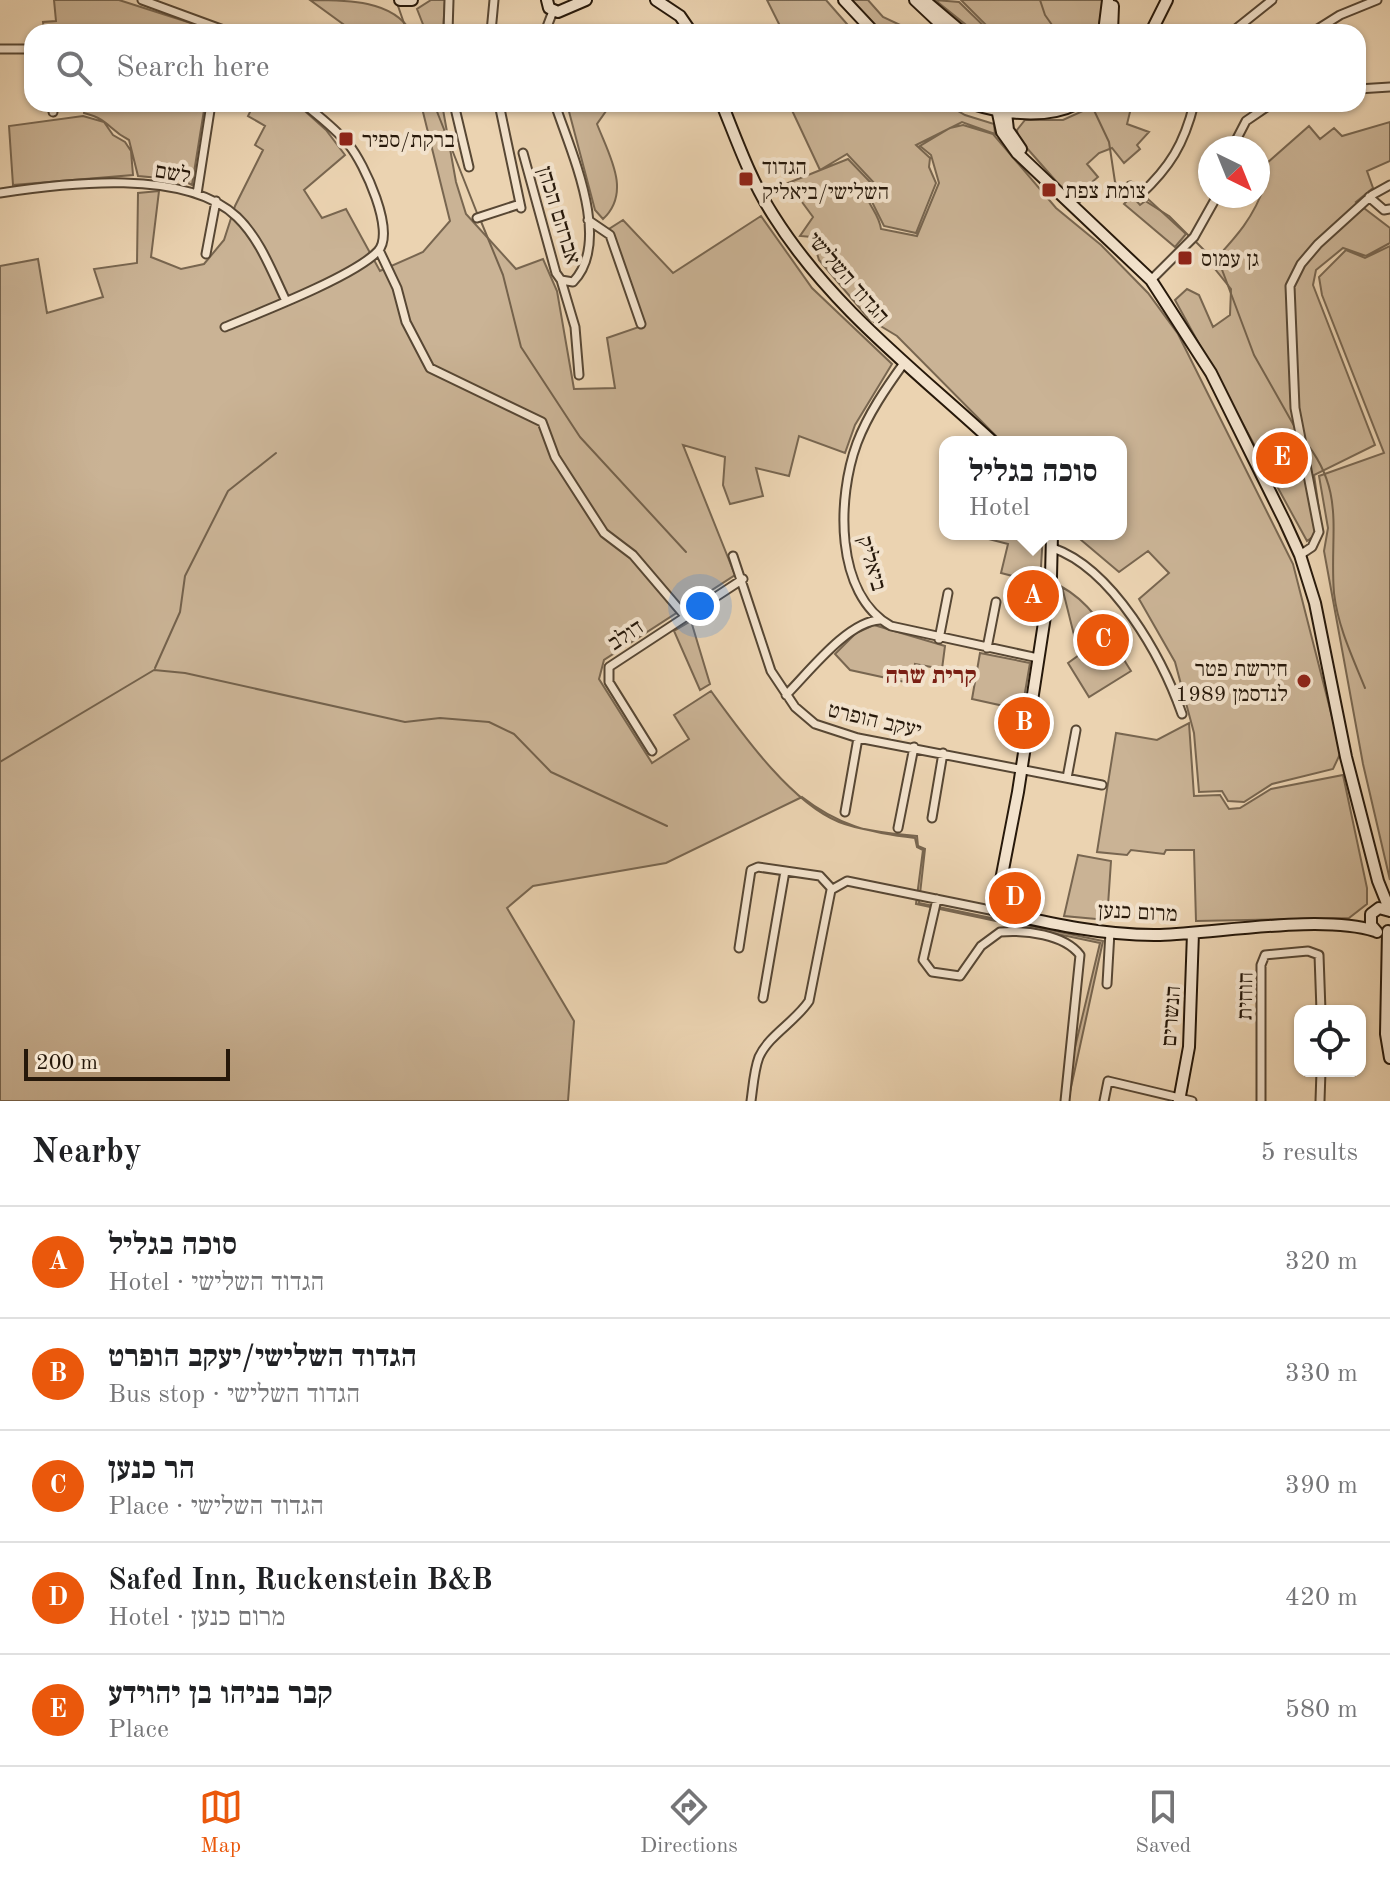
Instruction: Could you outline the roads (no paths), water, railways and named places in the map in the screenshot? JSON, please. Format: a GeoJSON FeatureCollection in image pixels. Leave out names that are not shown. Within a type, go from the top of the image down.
{"type":"FeatureCollection","features":[{"type":"Feature","properties":{"kind":"street"},"geometry":{"type":"LineString","coordinates":[[142,0],[207,24]]}},
{"type":"Feature","properties":{"kind":"street"},"geometry":{"type":"LineString","coordinates":[[403,0],[412,0]]}},
{"type":"Feature","properties":{"kind":"street"},"geometry":{"type":"LineString","coordinates":[[448,24],[449,0]]}},
{"type":"Feature","properties":{"kind":"street"},"geometry":{"type":"LineString","coordinates":[[492,24],[494,0]]}},
{"type":"Feature","properties":{"kind":"street"},"geometry":{"type":"LineString","coordinates":[[547,0],[553,11],[548,24]]}},
{"type":"Feature","properties":{"kind":"street"},"geometry":{"type":"LineString","coordinates":[[553,11],[586,0]]}},
{"type":"Feature","properties":{"kind":"street"},"geometry":{"type":"LineString","coordinates":[[656,0],[680,16],[686,24]]}},
{"type":"Feature","properties":{"kind":"street"},"geometry":{"type":"LineString","coordinates":[[844,0],[866,24]]}},
{"type":"Feature","properties":{"kind":"street"},"geometry":{"type":"LineString","coordinates":[[915,0],[940,24]]}},
{"type":"Feature","properties":{"kind":"street"},"geometry":{"type":"LineString","coordinates":[[924,0],[952,24]]}},
{"type":"Feature","properties":{"kind":"street"},"geometry":{"type":"LineString","coordinates":[[1105,24],[1108,0]]}},
{"type":"Feature","properties":{"kind":"street"},"geometry":{"type":"LineString","coordinates":[[1112,24],[1114,0]]}},
{"type":"Feature","properties":{"kind":"street"},"geometry":{"type":"LineString","coordinates":[[1155,24],[1167,0]]}},
{"type":"Feature","properties":{"kind":"street"},"geometry":{"type":"LineString","coordinates":[[1242,24],[1272,0]]}},
{"type":"Feature","properties":{"kind":"street"},"geometry":{"type":"LineString","coordinates":[[1326,24],[1377,0]]}},
{"type":"Feature","properties":{"kind":"street"},"geometry":{"type":"LineString","coordinates":[[0,49],[24,49]]}},
{"type":"Feature","properties":{"kind":"street"},"geometry":{"type":"LineString","coordinates":[[1366,88],[1390,87]]}},
{"type":"Feature","properties":{"kind":"street"},"geometry":{"type":"LineString","coordinates":[[197,194],[210,112]]}},
{"type":"Feature","properties":{"kind":"street"},"geometry":{"type":"LineString","coordinates":[[314,112],[335,129],[363,166],[385,229],[379,250],[397,288],[406,322],[430,368],[542,422],[555,457],[604,533],[633,555],[685,616]]}},
{"type":"Feature","properties":{"kind":"street"},"geometry":{"type":"LineString","coordinates":[[456,112],[469,167]]}},
{"type":"Feature","properties":{"kind":"street"},"geometry":{"type":"LineString","coordinates":[[477,218],[521,206],[501,112]]}},
{"type":"Feature","properties":{"kind":"street","name":"אברהם הכהן"},"geometry":{"type":"LineString","coordinates":[[523,153],[549,256],[561,280],[573,282],[589,251],[588,220],[583,189],[558,112]]}},
{"type":"Feature","properties":{"kind":"street","name":"הגדוד השלישי"},"geometry":{"type":"LineString","coordinates":[[725,112],[756,184],[783,230],[851,314],[986,436]]}},
{"type":"Feature","properties":{"kind":"street"},"geometry":{"type":"LineString","coordinates":[[1001,112],[1008,143],[1151,280],[1211,373],[1300,555],[1315,603],[1338,723],[1378,881],[1390,911],[1373,912]]}},
{"type":"Feature","properties":{"kind":"street"},"geometry":{"type":"LineString","coordinates":[[1002,112],[1026,162]]}},
{"type":"Feature","properties":{"kind":"street"},"geometry":{"type":"LineString","coordinates":[[1024,112],[1054,112]]}},
{"type":"Feature","properties":{"kind":"street"},"geometry":{"type":"LineString","coordinates":[[1130,186],[1140,195],[1171,164],[1185,138],[1192,112]]}},
{"type":"Feature","properties":{"kind":"street"},"geometry":{"type":"LineString","coordinates":[[1238,136],[1246,121],[1258,112]]}},
{"type":"Feature","properties":{"kind":"street"},"geometry":{"type":"LineString","coordinates":[[1012,135],[1015,124],[1029,113]]}},
{"type":"Feature","properties":{"kind":"street","name":"לשם"},"geometry":{"type":"LineString","coordinates":[[0,193],[52,187],[132,185],[170,187],[216,201],[252,235],[286,301]]}},
{"type":"Feature","properties":{"kind":"street"},"geometry":{"type":"LineString","coordinates":[[1300,555],[1312,547],[1319,532],[1295,408],[1290,286],[1308,255],[1369,197],[1390,185]]}},
{"type":"Feature","properties":{"kind":"street"},"geometry":{"type":"LineString","coordinates":[[1369,197],[1384,210],[1390,209]]}},
{"type":"Feature","properties":{"kind":"street"},"geometry":{"type":"LineString","coordinates":[[206,254],[216,201]]}},
{"type":"Feature","properties":{"kind":"street"},"geometry":{"type":"LineString","coordinates":[[1151,280],[1194,237],[1210,208]]}},
{"type":"Feature","properties":{"kind":"street"},"geometry":{"type":"LineString","coordinates":[[588,220],[610,235],[641,324]]}},
{"type":"Feature","properties":{"kind":"street"},"geometry":{"type":"LineString","coordinates":[[225,327],[286,301],[379,250]]}},
{"type":"Feature","properties":{"kind":"street"},"geometry":{"type":"LineString","coordinates":[[561,280],[575,327],[579,375]]}},
{"type":"Feature","properties":{"kind":"street","name":"ביאליק"},"geometry":{"type":"LineString","coordinates":[[904,363],[865,424],[850,463],[845,499],[847,543],[853,574],[864,602],[880,620],[939,639],[1038,658]]}},
{"type":"Feature","properties":{"kind":"street"},"geometry":{"type":"LineString","coordinates":[[995,911],[1021,768],[1052,540]]}},
{"type":"Feature","properties":{"kind":"street"},"geometry":{"type":"LineString","coordinates":[[1053,548],[1074,557],[1127,611],[1162,668],[1182,714]]}},
{"type":"Feature","properties":{"kind":"street","name":"יעקב הופרט"},"geometry":{"type":"LineString","coordinates":[[733,556],[743,579],[758,638],[786,695],[815,724],[858,738],[1021,768]]}},
{"type":"Feature","properties":{"kind":"street","name":"דולב"},"geometry":{"type":"LineString","coordinates":[[652,751],[607,674],[617,661],[743,579]]}},
{"type":"Feature","properties":{"kind":"street"},"geometry":{"type":"LineString","coordinates":[[939,639],[948,593]]}},
{"type":"Feature","properties":{"kind":"street"},"geometry":{"type":"LineString","coordinates":[[987,648],[996,602]]}},
{"type":"Feature","properties":{"kind":"street"},"geometry":{"type":"LineString","coordinates":[[786,695],[853,628],[868,621],[880,620]]}},
{"type":"Feature","properties":{"kind":"street"},"geometry":{"type":"LineString","coordinates":[[1067,778],[1076,730]]}},
{"type":"Feature","properties":{"kind":"street"},"geometry":{"type":"LineString","coordinates":[[845,812],[858,738]]}},
{"type":"Feature","properties":{"kind":"street"},"geometry":{"type":"LineString","coordinates":[[898,828],[914,747]]}},
{"type":"Feature","properties":{"kind":"street"},"geometry":{"type":"LineString","coordinates":[[932,818],[943,753]]}},
{"type":"Feature","properties":{"kind":"street"},"geometry":{"type":"LineString","coordinates":[[1021,768],[1102,785]]}},
{"type":"Feature","properties":{"kind":"street"},"geometry":{"type":"LineString","coordinates":[[739,948],[751,870],[758,867],[820,876],[832,889],[809,1001],[799,1016],[766,1045],[758,1060],[751,1101]]}},
{"type":"Feature","properties":{"kind":"street"},"geometry":{"type":"LineString","coordinates":[[763,998],[785,871]]}},
{"type":"Feature","properties":{"kind":"street","name":"מרום כנען"},"geometry":{"type":"LineString","coordinates":[[832,889],[847,881],[1110,932],[1193,933],[1341,925],[1383,931]]}},
{"type":"Feature","properties":{"kind":"street"},"geometry":{"type":"LineString","coordinates":[[1378,881],[1370,922],[1383,931],[1386,1034],[1390,1058]]}},
{"type":"Feature","properties":{"kind":"street"},"geometry":{"type":"LineString","coordinates":[[937,899],[923,960],[932,972],[960,976],[981,946],[1000,932],[1055,938],[1068,943],[1080,955],[1065,1101]]}},
{"type":"Feature","properties":{"kind":"street","name":"מרום כנען"},"geometry":{"type":"LineString","coordinates":[[1341,925],[1373,912]]}},
{"type":"Feature","properties":{"kind":"street"},"geometry":{"type":"LineString","coordinates":[[1107,984],[1110,932]]}},
{"type":"Feature","properties":{"kind":"street","name":"הנשרים"},"geometry":{"type":"LineString","coordinates":[[1180,1099],[1189,1047],[1193,933]]}},
{"type":"Feature","properties":{"kind":"street","name":"חוחית"},"geometry":{"type":"LineString","coordinates":[[1261,1101],[1261,965],[1265,955],[1308,951],[1319,955],[1321,1005]]}},
{"type":"Feature","properties":{"kind":"street"},"geometry":{"type":"LineString","coordinates":[[1320,1101],[1321,1077]]}},
{"type":"Feature","properties":{"kind":"street"},"geometry":{"type":"LineString","coordinates":[[1104,1101],[1108,1081],[1192,1101]]}},
{"type":"Feature","properties":{"kind":"waterway"},"geometry":{"type":"LineString","coordinates":[[1040,0],[1051,24]]}},
{"type":"Feature","properties":{"kind":"waterway"},"geometry":{"type":"LineString","coordinates":[[397,3],[404,24]]}},
{"type":"Feature","properties":{"kind":"waterway"},"geometry":{"type":"LineString","coordinates":[[437,112],[477,213]]}},
{"type":"Feature","properties":{"kind":"waterway"},"geometry":{"type":"LineString","coordinates":[[1095,112],[1109,142],[1115,182],[1133,194]]}},
{"type":"Feature","properties":{"kind":"waterway"},"geometry":{"type":"LineString","coordinates":[[1139,197],[1169,216],[1190,237]]}},
{"type":"Feature","properties":{"kind":"waterway"},"geometry":{"type":"LineString","coordinates":[[480,219],[503,275],[521,347],[580,437],[686,552]]}},
{"type":"Feature","properties":{"kind":"waterway"},"geometry":{"type":"LineString","coordinates":[[1195,241],[1221,267],[1254,355],[1297,431]]}},
{"type":"Feature","properties":{"kind":"waterway"},"geometry":{"type":"LineString","coordinates":[[1303,439],[1317,458],[1331,495],[1336,606],[1365,688]]}},
{"type":"Feature","properties":{"kind":"waterway"},"geometry":{"type":"LineString","coordinates":[[155,668],[180,612],[185,576],[228,491],[276,453]]}},
{"type":"Feature","properties":{"kind":"waterway"},"geometry":{"type":"LineString","coordinates":[[0,762],[154,670],[185,673],[405,722],[440,718],[489,722],[514,734],[551,772],[667,826]]}},
{"type":"Feature","properties":{"kind":"place","name":"ברקת/ספיר"},"geometry":{"type":"Point","coordinates":[346,139]}},
{"type":"Feature","properties":{"kind":"place","name":"הגדוד השלישי/ביאליק"},"geometry":{"type":"Point","coordinates":[746,179]}},
{"type":"Feature","properties":{"kind":"place","name":"צומת צפת"},"geometry":{"type":"Point","coordinates":[1049,190]}},
{"type":"Feature","properties":{"kind":"place","name":"גן עמוס"},"geometry":{"type":"Point","coordinates":[1185,258]}},
{"type":"Feature","properties":{"kind":"place","name":"קבר בניהו בן יהוידע"},"geometry":{"type":"Point","coordinates":[1282,458]}},
{"type":"Feature","properties":{"kind":"place","name":"סוכה בגליל"},"geometry":{"type":"Point","coordinates":[1033,596]}},
{"type":"Feature","properties":{"kind":"place","name":"הר כנען"},"geometry":{"type":"Point","coordinates":[1103,640]}},
{"type":"Feature","properties":{"kind":"place","name":"חירשת פטר לנדסמן 1989"},"geometry":{"type":"Point","coordinates":[1304,681]}},
{"type":"Feature","properties":{"kind":"place","name":"הגדוד השלישי/יעקב הופרט"},"geometry":{"type":"Point","coordinates":[1024,723]}},
{"type":"Feature","properties":{"kind":"place","name":"Safed Inn, Ruckenstein B&B"},"geometry":{"type":"Point","coordinates":[1015,898]}},
{"type":"Feature","properties":{"kind":"district","name":"קרית שרה"},"geometry":{"type":"Point","coordinates":[931,675]}}]}
